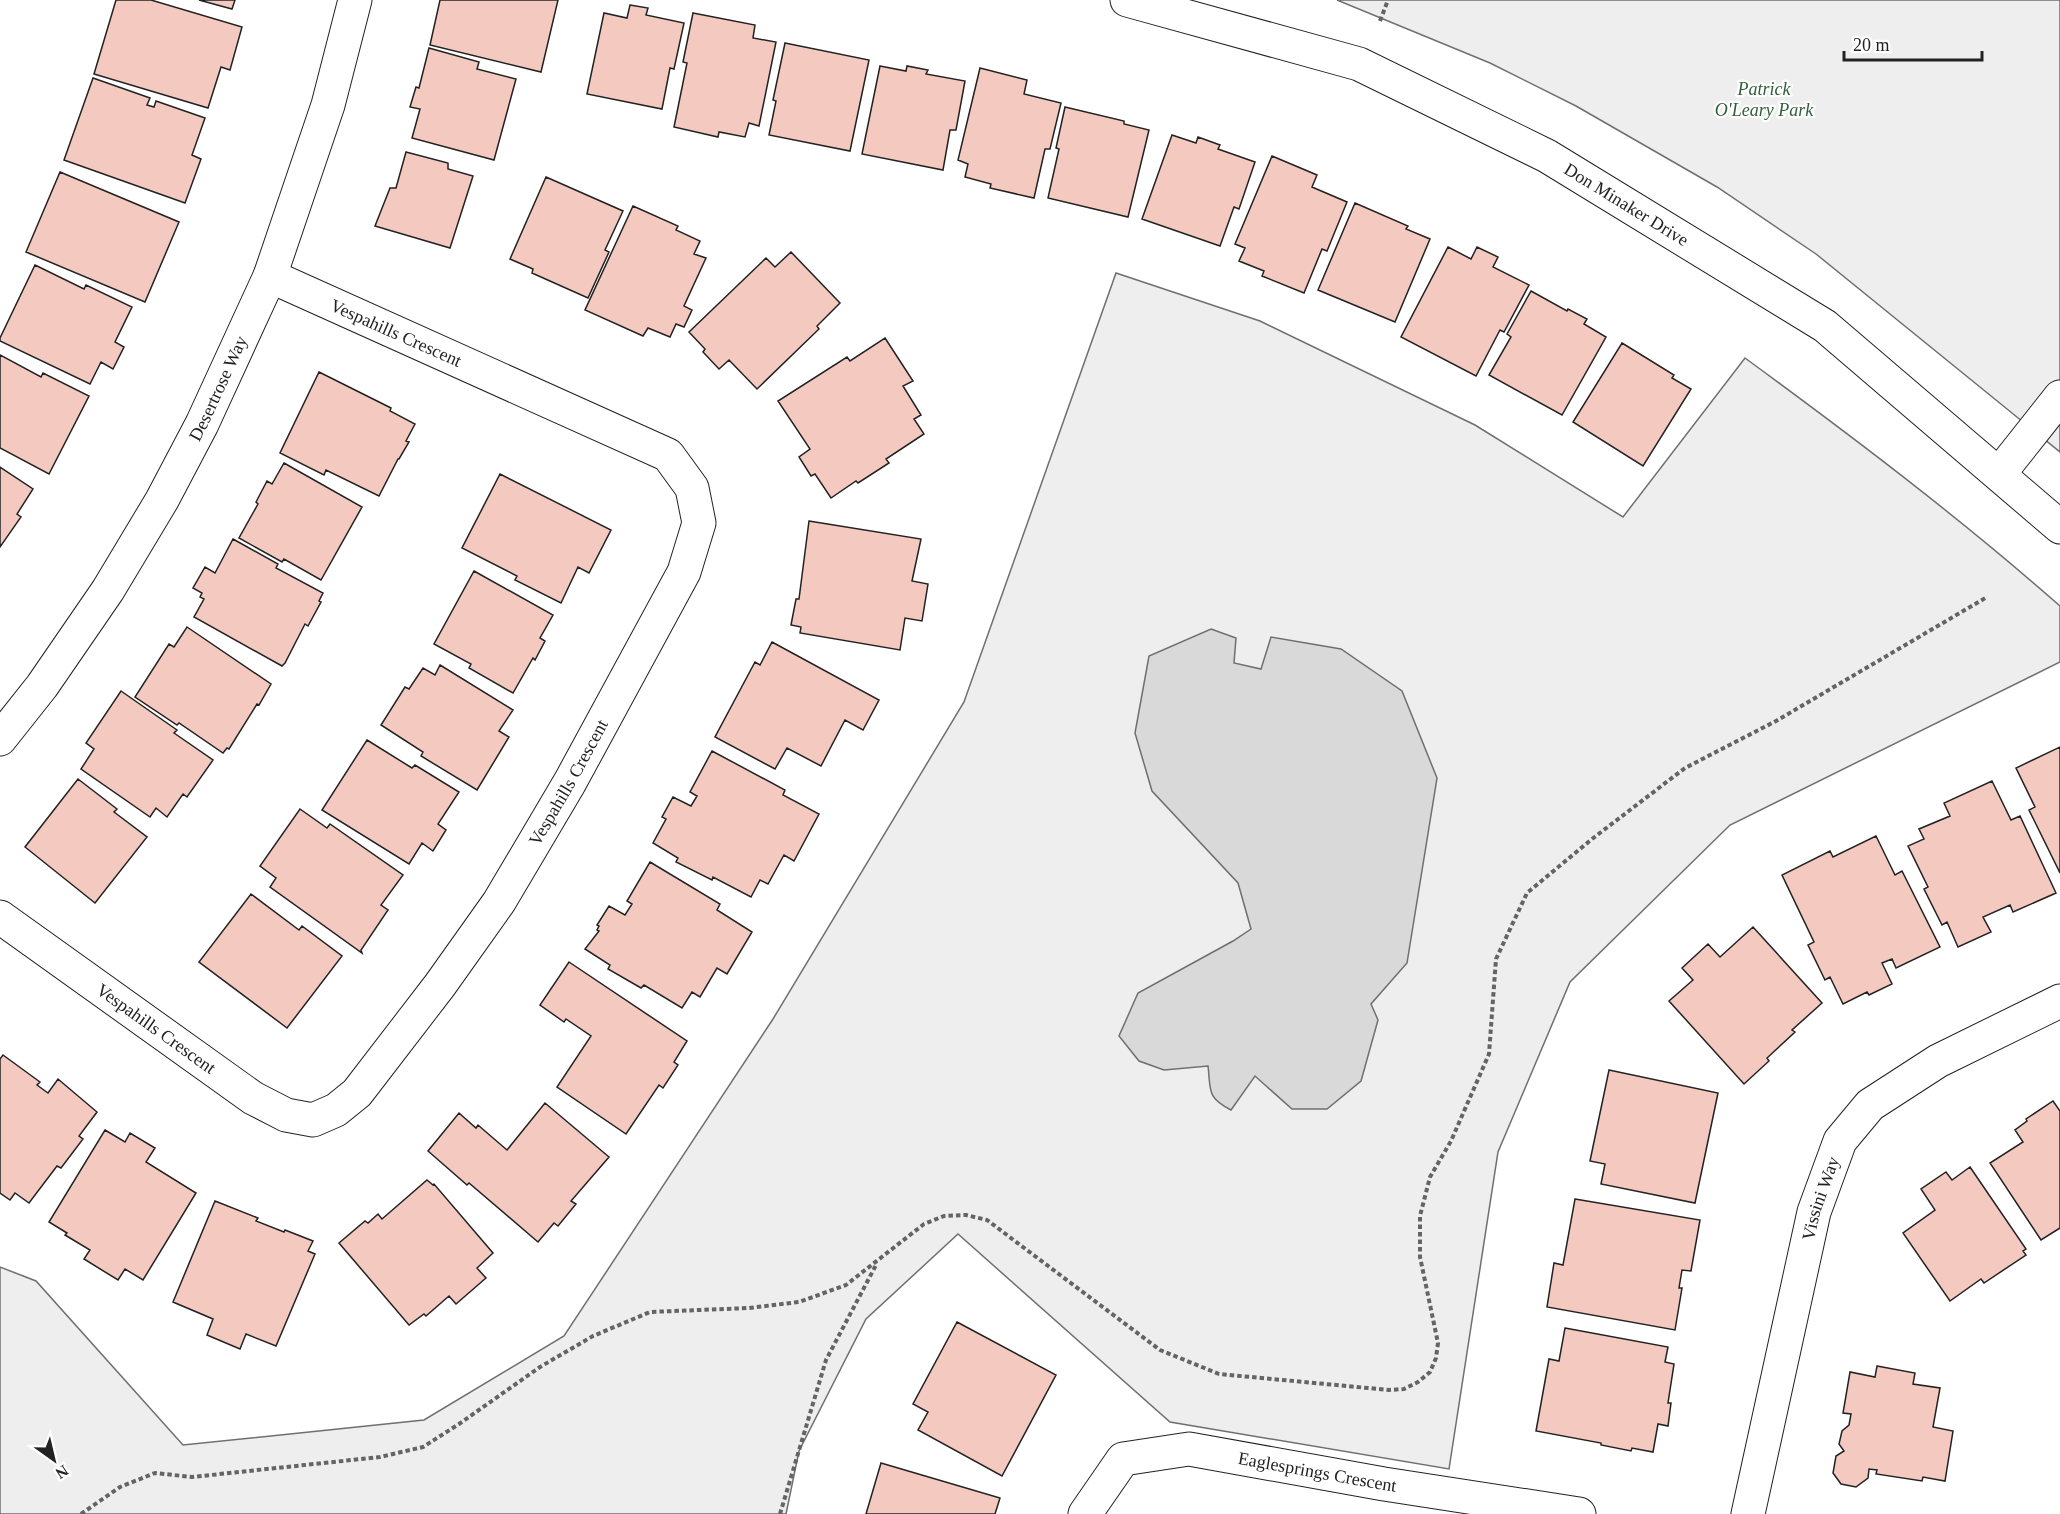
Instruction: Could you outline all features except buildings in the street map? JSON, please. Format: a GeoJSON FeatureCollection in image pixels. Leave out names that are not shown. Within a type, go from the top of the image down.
{"type":"FeatureCollection","features":[{"type":"Feature","properties":{"kind":"street","name":"Desertrose Way"},"geometry":{"type":"LineString","coordinates":[[0,739],[42,686],[108,590],[162,500],[202,424],[270,276],[328,105],[355,0]]}},
{"type":"Feature","properties":{"kind":"street","name":"Don Minaker Drive"},"geometry":{"type":"LineString","coordinates":[[1127,0],[1359,64],[1547,156],[1825,326],[2060,527]]}},
{"type":"Feature","properties":{"kind":"street","name":"Vespahills Crescent"},"geometry":{"type":"LineString","coordinates":[[0,917],[253,1098],[286,1115],[313,1120],[336,1110],[357,1092],[440,985],[499,902],[570,782],[684,572],[699,523],[692,488],[668,455],[270,276]]}},
{"type":"Feature","properties":{"kind":"street"},"geometry":{"type":"LineString","coordinates":[[1999,474],[2060,398]]}},
{"type":"Feature","properties":{"kind":"street","name":"Vissini Way"},"geometry":{"type":"LineString","coordinates":[[1748,1514],[1814,1212],[1840,1141],[1870,1105],[1938,1061],[2060,1001]]}},
{"type":"Feature","properties":{"kind":"street","name":"Eaglesprings Crescent"},"geometry":{"type":"LineString","coordinates":[[1085,1514],[1123,1459],[1189,1449],[1384,1484],[1579,1514]]}},
{"type":"Feature","properties":{"kind":"path"},"geometry":{"type":"LineString","coordinates":[[1380,21],[1388,0]]}},
{"type":"Feature","properties":{"kind":"path"},"geometry":{"type":"LineString","coordinates":[[81,1514],[120,1487],[155,1473],[192,1477],[380,1457],[423,1447],[540,1367],[593,1335],[650,1312],[749,1308],[799,1302],[846,1285],[924,1224],[944,1216],[966,1215],[987,1220],[1160,1350],[1219,1374],[1389,1390],[1404,1389],[1419,1382],[1430,1371],[1436,1358],[1438,1342],[1420,1257],[1420,1216],[1430,1176],[1450,1141],[1489,1054],[1496,959],[1527,893],[1592,839],[1685,768],[1776,721],[1987,597]]}},
{"type":"Feature","properties":{"kind":"path"},"geometry":{"type":"LineString","coordinates":[[780,1514],[826,1360],[877,1261]]}},
{"type":"Feature","properties":{"kind":"green space","name":"Patrick O'Leary Park"},"geometry":{"type":"Polygon","coordinates":[[[1337,0],[2060,0],[2060,452],[1816,254],[1717,187],[1576,106],[1490,63],[1337,0]]]}},
{"type":"Feature","properties":{"kind":"green space"},"geometry":{"type":"Polygon","coordinates":[[[1116,273],[1260,321],[1475,425],[1623,517],[1745,358],[1906,479],[2060,606],[2060,662],[1730,825],[1570,982],[1498,1152],[1449,1469],[1170,1422],[958,1234],[866,1319],[799,1451],[786,1514],[0,1514],[0,1267],[36,1281],[183,1445],[424,1420],[564,1336],[773,1019],[964,702],[1116,273]]]}},
{"type":"Feature","properties":{"kind":"shaded area"},"geometry":{"type":"Polygon","coordinates":[[[1211,629],[1236,638],[1234,663],[1261,669],[1271,637],[1341,649],[1402,691],[1437,778],[1407,963],[1371,1004],[1378,1020],[1361,1081],[1327,1109],[1292,1109],[1255,1076],[1231,1110],[1217,1101],[1211,1092],[1208,1066],[1164,1070],[1139,1061],[1119,1036],[1138,993],[1251,929],[1238,883],[1152,791],[1135,733],[1149,656],[1211,629]]]}}]}
